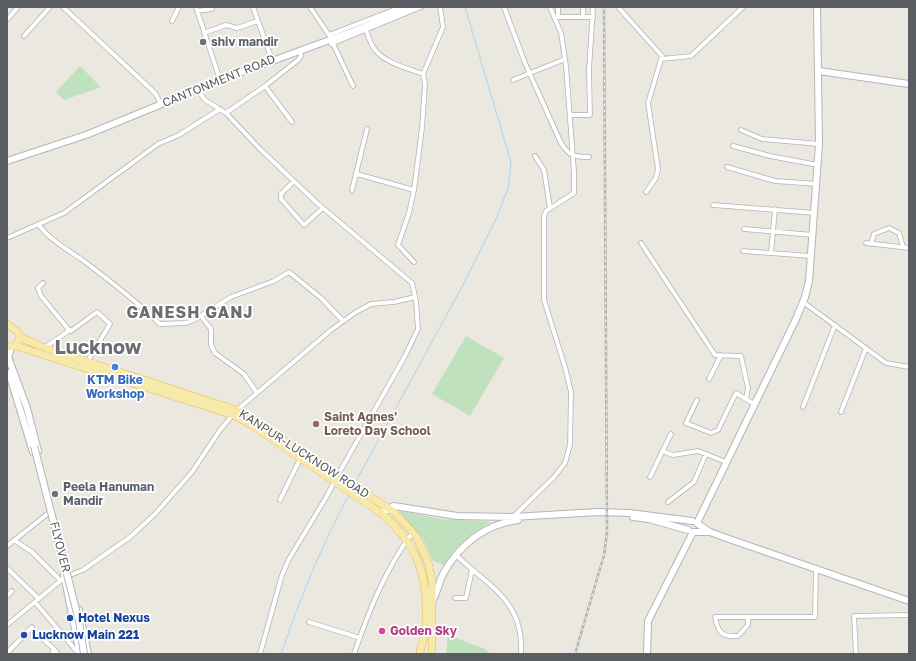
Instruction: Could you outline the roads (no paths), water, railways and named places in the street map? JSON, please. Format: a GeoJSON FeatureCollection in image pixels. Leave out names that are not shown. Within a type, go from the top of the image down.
{"type":"FeatureCollection","features":[{"type":"Feature","properties":{"kind":"main road"},"geometry":{"type":"LineString","coordinates":[[691,531],[687,524],[695,522],[701,512],[803,302],[809,281],[820,144],[817,7]]}},
{"type":"Feature","properties":{"kind":"main road","name":"CANTONMENT ROAD"},"geometry":{"type":"LineString","coordinates":[[7,161],[72,141],[220,80],[330,39],[400,10],[413,8]]}},
{"type":"Feature","properties":{"kind":"main road"},"geometry":{"type":"LineString","coordinates":[[819,71],[909,84]]}},
{"type":"Feature","properties":{"kind":"main road","name":"CANTONMENT ROAD"},"geometry":{"type":"LineString","coordinates":[[7,166],[66,145],[72,141]]}},
{"type":"Feature","properties":{"kind":"main road"},"geometry":{"type":"LineString","coordinates":[[7,324],[10,329],[18,332],[20,337],[11,347],[8,358],[27,408],[31,434]]}},
{"type":"Feature","properties":{"kind":"main road","name":"KANPUR-LUCKNOW ROAD"},"geometry":{"type":"LineString","coordinates":[[20,337],[44,348],[254,419],[338,475],[354,495],[381,513],[395,526],[407,540],[418,558],[426,597],[425,634],[420,646],[420,654]]}},
{"type":"Feature","properties":{"kind":"main road","name":"KANPUR-LUCKNOW ROAD"},"geometry":{"type":"LineString","coordinates":[[11,347],[179,394]]}},
{"type":"Feature","properties":{"kind":"main road"},"geometry":{"type":"LineString","coordinates":[[7,366],[31,434],[51,511],[79,654]]}},
{"type":"Feature","properties":{"kind":"main road","name":"KANPUR-LUCKNOW ROAD"},"geometry":{"type":"LineString","coordinates":[[235,412],[334,482],[343,483],[358,488],[388,508],[405,522],[423,548],[432,580],[432,654]]}},
{"type":"Feature","properties":{"kind":"main road","name":"FLYOVER"},"geometry":{"type":"LineString","coordinates":[[31,434],[79,621],[84,654]]}},
{"type":"Feature","properties":{"kind":"main road"},"geometry":{"type":"LineString","coordinates":[[381,513],[394,506],[457,516],[513,517],[598,512],[629,512],[695,522],[710,532],[909,601]]}},
{"type":"Feature","properties":{"kind":"main road"},"geometry":{"type":"LineString","coordinates":[[432,600],[443,576],[456,555],[468,542],[494,526],[528,518],[594,515],[630,516],[649,519],[691,531],[710,532]]}},
{"type":"Feature","properties":{"kind":"main road"},"geometry":{"type":"LineString","coordinates":[[691,531],[698,529],[695,522]]}},
{"type":"Feature","properties":{"kind":"main road"},"geometry":{"type":"LineString","coordinates":[[647,654],[648,621],[691,531]]}},
{"type":"Feature","properties":{"kind":"main road"},"geometry":{"type":"LineString","coordinates":[[65,577],[82,620],[88,654]]}},
{"type":"Feature","properties":{"kind":"main road"},"geometry":{"type":"LineString","coordinates":[[423,639],[432,640]]}},
{"type":"Feature","properties":{"kind":"street"},"geometry":{"type":"LineString","coordinates":[[7,20],[18,7]]}},
{"type":"Feature","properties":{"kind":"street"},"geometry":{"type":"LineString","coordinates":[[24,36],[50,7]]}},
{"type":"Feature","properties":{"kind":"street"},"geometry":{"type":"LineString","coordinates":[[63,7],[156,94],[161,104]]}},
{"type":"Feature","properties":{"kind":"street"},"geometry":{"type":"LineString","coordinates":[[172,21],[178,7]]}},
{"type":"Feature","properties":{"kind":"street"},"geometry":{"type":"LineString","coordinates":[[253,7],[272,60]]}},
{"type":"Feature","properties":{"kind":"street"},"geometry":{"type":"LineString","coordinates":[[310,7],[330,39],[353,86]]}},
{"type":"Feature","properties":{"kind":"street"},"geometry":{"type":"LineString","coordinates":[[330,39],[366,30],[413,8],[421,7]]}},
{"type":"Feature","properties":{"kind":"street"},"geometry":{"type":"LineString","coordinates":[[414,262],[398,245],[409,213],[414,190],[422,128],[425,84],[423,74],[444,27],[440,7]]}},
{"type":"Feature","properties":{"kind":"street"},"geometry":{"type":"LineString","coordinates":[[504,7],[530,73],[561,143],[567,152],[573,157],[589,157]]}},
{"type":"Feature","properties":{"kind":"street"},"geometry":{"type":"LineString","coordinates":[[513,517],[565,463],[570,445],[572,422],[571,392],[544,300],[544,216],[546,211],[574,193],[573,157],[565,59],[561,33],[556,17],[550,7]]}},
{"type":"Feature","properties":{"kind":"street"},"geometry":{"type":"LineString","coordinates":[[556,17],[558,7]]}},
{"type":"Feature","properties":{"kind":"street"},"geometry":{"type":"LineString","coordinates":[[583,7],[583,17]]}},
{"type":"Feature","properties":{"kind":"street"},"geometry":{"type":"LineString","coordinates":[[570,115],[590,115],[589,70],[593,7]]}},
{"type":"Feature","properties":{"kind":"street"},"geometry":{"type":"LineString","coordinates":[[618,7],[662,56],[648,103],[658,169],[656,178],[646,192]]}},
{"type":"Feature","properties":{"kind":"street"},"geometry":{"type":"LineString","coordinates":[[661,59],[691,56],[743,7]]}},
{"type":"Feature","properties":{"kind":"street"},"geometry":{"type":"LineString","coordinates":[[213,8],[197,9],[220,80]]}},
{"type":"Feature","properties":{"kind":"street"},"geometry":{"type":"LineString","coordinates":[[556,17],[593,17]]}},
{"type":"Feature","properties":{"kind":"street"},"geometry":{"type":"LineString","coordinates":[[204,33],[226,25],[237,28],[258,21]]}},
{"type":"Feature","properties":{"kind":"street"},"geometry":{"type":"LineString","coordinates":[[366,30],[373,47],[379,54],[393,62],[423,74]]}},
{"type":"Feature","properties":{"kind":"street"},"geometry":{"type":"LineString","coordinates":[[226,113],[265,86],[298,60],[301,56],[300,50]]}},
{"type":"Feature","properties":{"kind":"street"},"geometry":{"type":"LineString","coordinates":[[513,80],[565,59]]}},
{"type":"Feature","properties":{"kind":"street"},"geometry":{"type":"LineString","coordinates":[[265,86],[292,122]]}},
{"type":"Feature","properties":{"kind":"street"},"geometry":{"type":"LineString","coordinates":[[197,89],[205,100],[226,113],[323,208],[412,283],[415,297],[418,329],[327,496],[289,559],[282,575],[260,654]]}},
{"type":"Feature","properties":{"kind":"street"},"geometry":{"type":"LineString","coordinates":[[7,238],[64,213],[158,144],[179,136],[220,109]]}},
{"type":"Feature","properties":{"kind":"street"},"geometry":{"type":"LineString","coordinates":[[352,190],[367,129]]}},
{"type":"Feature","properties":{"kind":"street"},"geometry":{"type":"LineString","coordinates":[[741,130],[762,138],[820,144]]}},
{"type":"Feature","properties":{"kind":"street"},"geometry":{"type":"LineString","coordinates":[[733,146],[770,156],[818,165]]}},
{"type":"Feature","properties":{"kind":"street"},"geometry":{"type":"LineString","coordinates":[[535,156],[544,170],[550,208]]}},
{"type":"Feature","properties":{"kind":"street"},"geometry":{"type":"LineString","coordinates":[[727,167],[775,181],[817,184]]}},
{"type":"Feature","properties":{"kind":"street"},"geometry":{"type":"LineString","coordinates":[[357,174],[414,190]]}},
{"type":"Feature","properties":{"kind":"street"},"geometry":{"type":"LineString","coordinates":[[294,181],[281,194],[281,199],[304,224],[323,208]]}},
{"type":"Feature","properties":{"kind":"street"},"geometry":{"type":"LineString","coordinates":[[713,205],[814,212]]}},
{"type":"Feature","properties":{"kind":"street"},"geometry":{"type":"LineString","coordinates":[[771,253],[775,210]]}},
{"type":"Feature","properties":{"kind":"street"},"geometry":{"type":"LineString","coordinates":[[38,224],[47,236],[82,260],[144,309],[160,324],[186,323],[201,316],[231,297],[274,280],[289,272],[321,298],[343,321]]}},
{"type":"Feature","properties":{"kind":"street"},"geometry":{"type":"LineString","coordinates":[[871,244],[874,234],[889,228],[899,233],[903,247]]}},
{"type":"Feature","properties":{"kind":"street"},"geometry":{"type":"LineString","coordinates":[[744,229],[813,235]]}},
{"type":"Feature","properties":{"kind":"street"},"geometry":{"type":"LineString","coordinates":[[642,243],[704,340],[715,354],[741,356],[748,388],[746,399]]}},
{"type":"Feature","properties":{"kind":"street"},"geometry":{"type":"LineString","coordinates":[[866,243],[909,248]]}},
{"type":"Feature","properties":{"kind":"street"},"geometry":{"type":"LineString","coordinates":[[743,251],[811,256]]}},
{"type":"Feature","properties":{"kind":"street"},"geometry":{"type":"LineString","coordinates":[[43,283],[38,288],[41,296],[70,330]]}},
{"type":"Feature","properties":{"kind":"street"},"geometry":{"type":"LineString","coordinates":[[7,625],[65,577],[83,570],[102,558],[136,532],[192,472],[235,412],[343,321],[371,304],[394,302],[415,297]]}},
{"type":"Feature","properties":{"kind":"street"},"geometry":{"type":"LineString","coordinates":[[803,302],[886,363],[909,367]]}},
{"type":"Feature","properties":{"kind":"street"},"geometry":{"type":"LineString","coordinates":[[44,348],[97,312],[110,324],[87,362]]}},
{"type":"Feature","properties":{"kind":"street"},"geometry":{"type":"LineString","coordinates":[[201,316],[212,329],[212,345],[215,354],[244,374],[257,392]]}},
{"type":"Feature","properties":{"kind":"street"},"geometry":{"type":"LineString","coordinates":[[803,407],[835,325]]}},
{"type":"Feature","properties":{"kind":"street"},"geometry":{"type":"LineString","coordinates":[[841,412],[866,348]]}},
{"type":"Feature","properties":{"kind":"street"},"geometry":{"type":"LineString","coordinates":[[709,379],[722,355]]}},
{"type":"Feature","properties":{"kind":"street"},"geometry":{"type":"LineString","coordinates":[[697,400],[686,423],[711,433],[718,430],[736,393],[754,404]]}},
{"type":"Feature","properties":{"kind":"street"},"geometry":{"type":"LineString","coordinates":[[650,477],[671,434]]}},
{"type":"Feature","properties":{"kind":"street"},"geometry":{"type":"LineString","coordinates":[[662,451],[672,455],[698,451],[726,462]]}},
{"type":"Feature","properties":{"kind":"street"},"geometry":{"type":"LineString","coordinates":[[668,502],[694,482],[706,454]]}},
{"type":"Feature","properties":{"kind":"street"},"geometry":{"type":"LineString","coordinates":[[280,500],[300,459]]}},
{"type":"Feature","properties":{"kind":"street"},"geometry":{"type":"LineString","coordinates":[[7,546],[51,511]]}},
{"type":"Feature","properties":{"kind":"street"},"geometry":{"type":"LineString","coordinates":[[354,654],[375,597],[390,567],[413,532]]}},
{"type":"Feature","properties":{"kind":"street"},"geometry":{"type":"LineString","coordinates":[[14,540],[65,577]]}},
{"type":"Feature","properties":{"kind":"street"},"geometry":{"type":"LineString","coordinates":[[456,555],[472,570],[497,589],[507,600],[520,632],[521,654]]}},
{"type":"Feature","properties":{"kind":"street"},"geometry":{"type":"LineString","coordinates":[[7,568],[39,599]]}},
{"type":"Feature","properties":{"kind":"street"},"geometry":{"type":"LineString","coordinates":[[748,617],[748,626],[738,636],[729,637],[722,634],[717,628],[715,618],[748,617],[815,617],[816,569]]}},
{"type":"Feature","properties":{"kind":"street"},"geometry":{"type":"LineString","coordinates":[[455,598],[466,598],[472,570]]}},
{"type":"Feature","properties":{"kind":"street"},"geometry":{"type":"LineString","coordinates":[[7,596],[12,591]]}},
{"type":"Feature","properties":{"kind":"street"},"geometry":{"type":"LineString","coordinates":[[35,602],[79,654]]}},
{"type":"Feature","properties":{"kind":"street"},"geometry":{"type":"LineString","coordinates":[[856,654],[854,616],[909,615]]}},
{"type":"Feature","properties":{"kind":"street"},"geometry":{"type":"LineString","coordinates":[[309,622],[360,638]]}},
{"type":"Feature","properties":{"kind":"street"},"geometry":{"type":"LineString","coordinates":[[7,653],[32,627]]}},
{"type":"Feature","properties":{"kind":"street"},"geometry":{"type":"LineString","coordinates":[[36,633],[53,652],[58,654]]}},
{"type":"Feature","properties":{"kind":"waterway"},"geometry":{"type":"LineString","coordinates":[[355,483],[464,283],[496,219],[508,188],[511,162],[465,7]]}},
{"type":"Feature","properties":{"kind":"waterway"},"geometry":{"type":"LineString","coordinates":[[281,654],[312,573],[329,534],[349,495]]}},
{"type":"Feature","properties":{"kind":"railway"},"geometry":{"type":"LineString","coordinates":[[575,654],[604,555],[607,532],[604,7]]}},
{"type":"Feature","properties":{"kind":"place","name":"shiv mandir"},"geometry":{"type":"Point","coordinates":[203,42]}},
{"type":"Feature","properties":{"kind":"place","name":"KTM Bike Workshop"},"geometry":{"type":"Point","coordinates":[115,367]}},
{"type":"Feature","properties":{"kind":"place","name":"Saint Agnes' Loreto Day School"},"geometry":{"type":"Point","coordinates":[316,424]}},
{"type":"Feature","properties":{"kind":"place","name":"Peela Hanuman Mandir"},"geometry":{"type":"Point","coordinates":[55,494]}},
{"type":"Feature","properties":{"kind":"place","name":"Hotel Nexus"},"geometry":{"type":"Point","coordinates":[70,618]}},
{"type":"Feature","properties":{"kind":"place","name":"Golden Sky"},"geometry":{"type":"Point","coordinates":[382,631]}},
{"type":"Feature","properties":{"kind":"place","name":"Lucknow Main 221"},"geometry":{"type":"Point","coordinates":[24,635]}},
{"type":"Feature","properties":{"kind":"district","name":"GANESH GANJ"},"geometry":{"type":"Point","coordinates":[190,313]}},
{"type":"Feature","properties":{"kind":"district","name":"Lucknow"},"geometry":{"type":"Point","coordinates":[98,348]}}]}
